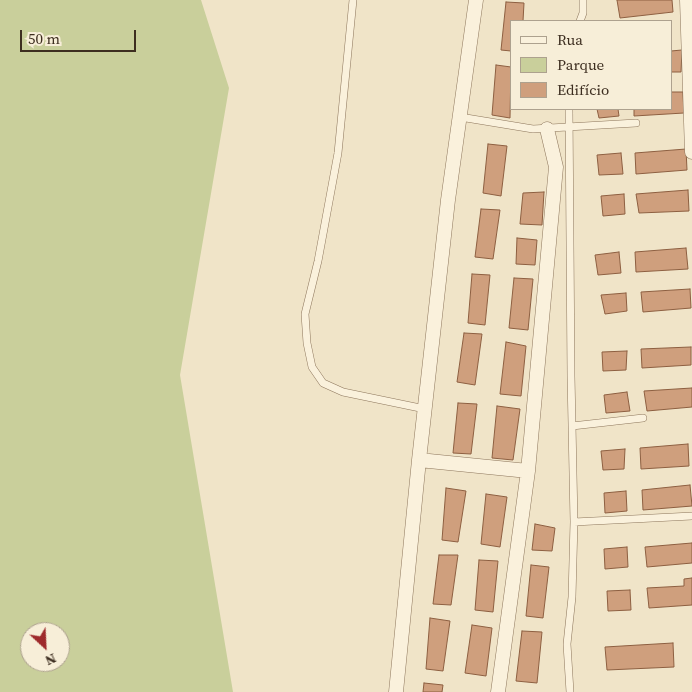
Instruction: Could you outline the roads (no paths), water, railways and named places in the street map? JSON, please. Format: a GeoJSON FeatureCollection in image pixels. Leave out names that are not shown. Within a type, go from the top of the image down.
{"type":"FeatureCollection","features":[{"type":"Feature","properties":{"kind":"street"},"geometry":{"type":"LineString","coordinates":[[396,692],[419,460],[448,200],[476,0]]}},
{"type":"Feature","properties":{"kind":"street"},"geometry":{"type":"LineString","coordinates":[[687,0],[692,152]]}},
{"type":"Feature","properties":{"kind":"street"},"geometry":{"type":"LineString","coordinates":[[498,692],[528,470],[556,167],[547,128]]}},
{"type":"Feature","properties":{"kind":"street"},"geometry":{"type":"LineString","coordinates":[[419,460],[528,470]]}},
{"type":"Feature","properties":{"kind":"lane"},"geometry":{"type":"LineString","coordinates":[[353,0],[338,153],[318,261],[305,314],[306,343],[312,367],[323,383],[343,392],[425,409]]}},
{"type":"Feature","properties":{"kind":"lane"},"geometry":{"type":"LineString","coordinates":[[580,20],[583,13],[583,0]]}},
{"type":"Feature","properties":{"kind":"lane"},"geometry":{"type":"LineString","coordinates":[[569,110],[574,522],[572,597],[567,644],[570,692]]}},
{"type":"Feature","properties":{"kind":"lane"},"geometry":{"type":"LineString","coordinates":[[460,117],[533,129],[636,123]]}},
{"type":"Feature","properties":{"kind":"lane"},"geometry":{"type":"LineString","coordinates":[[572,426],[643,418]]}},
{"type":"Feature","properties":{"kind":"lane"},"geometry":{"type":"LineString","coordinates":[[574,522],[692,516]]}}]}
